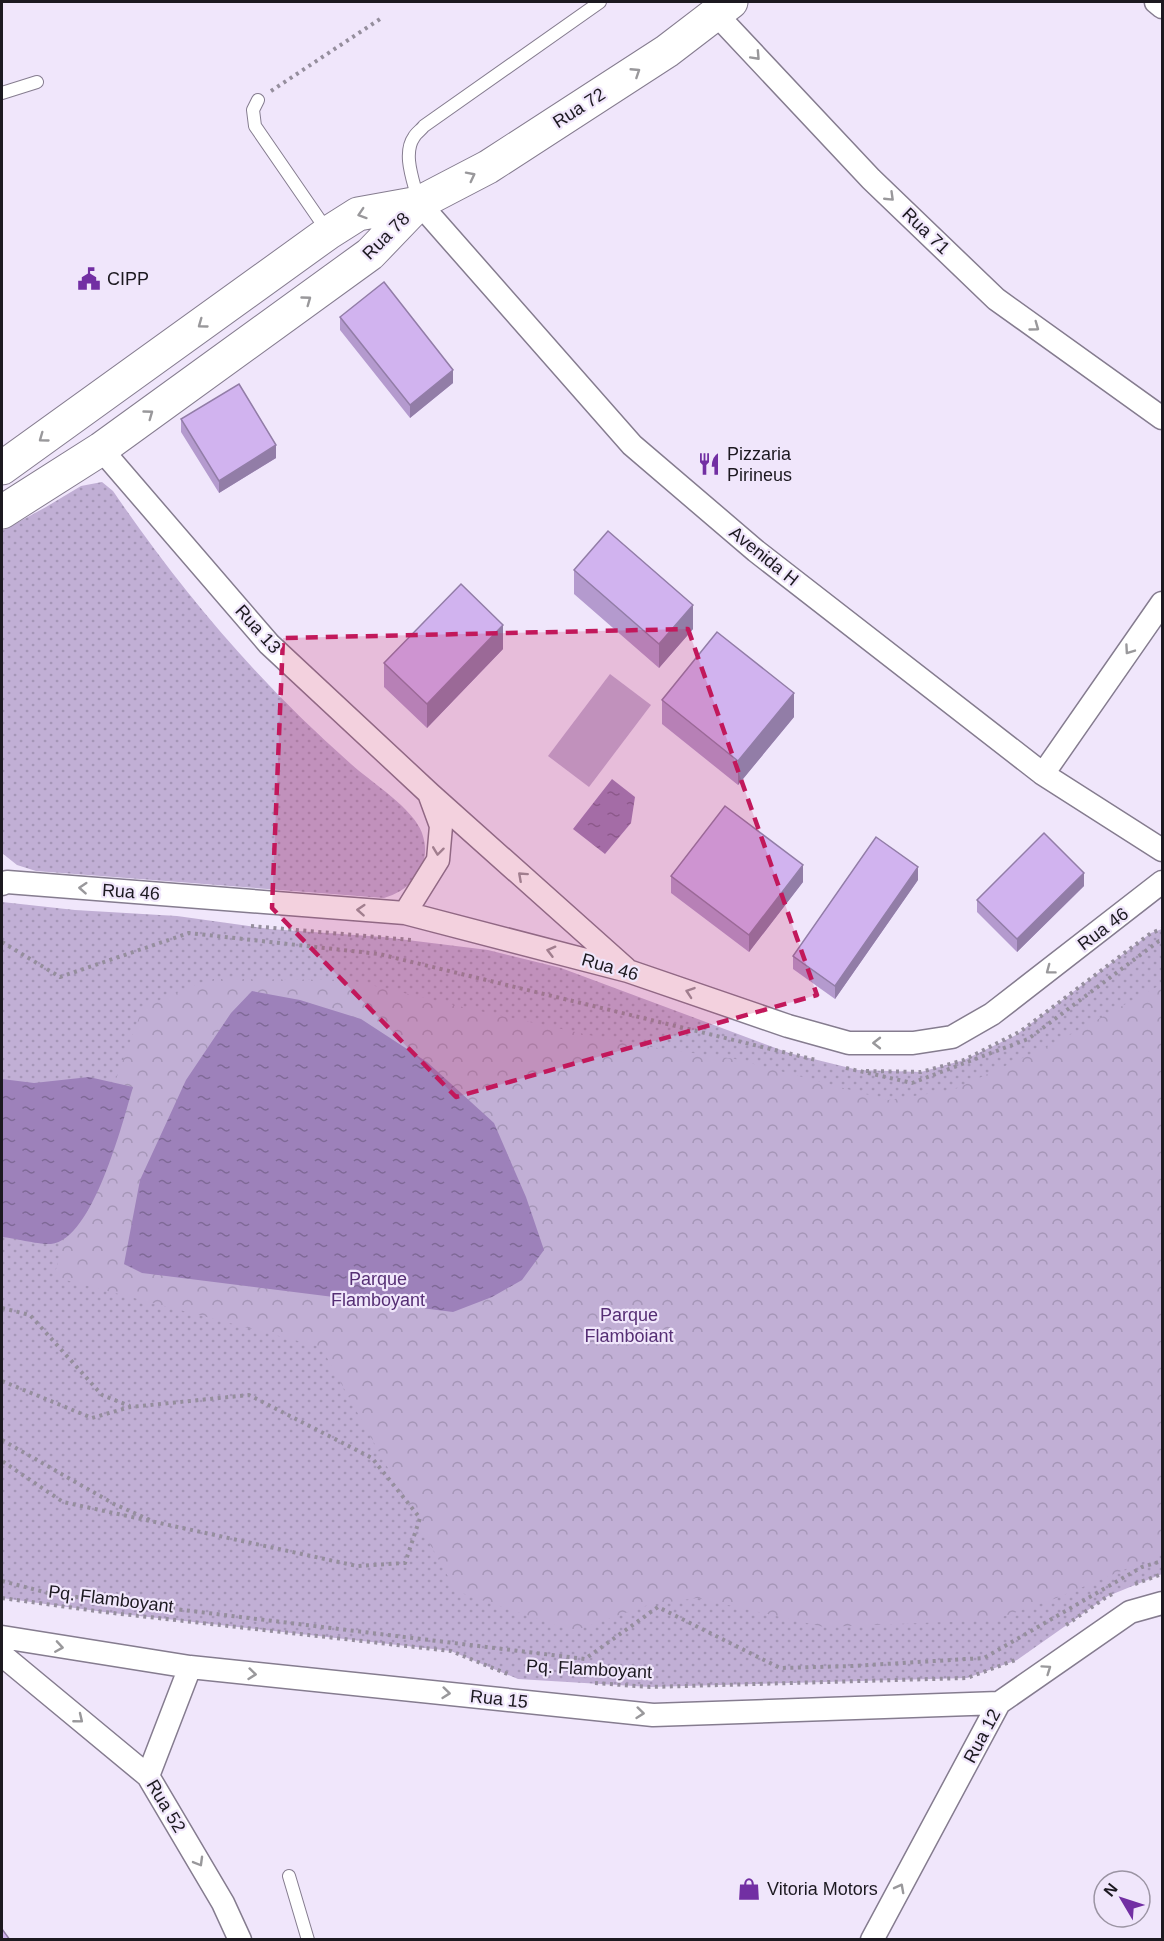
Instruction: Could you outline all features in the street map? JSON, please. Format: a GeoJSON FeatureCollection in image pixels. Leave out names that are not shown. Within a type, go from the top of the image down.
{"type":"FeatureCollection","features":[{"type":"Feature","properties":{"kind":"main road","name":"Rua 72"},"geometry":{"type":"LineString","coordinates":[[419,203],[488,167],[668,51],[724,8]]}},
{"type":"Feature","properties":{"kind":"main road","name":"Rua 78"},"geometry":{"type":"LineString","coordinates":[[2,468],[358,213],[419,203]]}},
{"type":"Feature","properties":{"kind":"main road","name":"Rua 78"},"geometry":{"type":"LineString","coordinates":[[2,512],[101,449],[370,254],[419,203]]}},
{"type":"Feature","properties":{"kind":"street"},"geometry":{"type":"LineString","coordinates":[[1156,2],[1162,7]]}},
{"type":"Feature","properties":{"kind":"street","name":"Rua 71"},"geometry":{"type":"LineString","coordinates":[[724,8],[871,178],[996,299],[1162,418]]}},
{"type":"Feature","properties":{"kind":"street","name":"Avenida H"},"geometry":{"type":"LineString","coordinates":[[419,203],[632,445],[756,551],[1043,774],[1162,850]]}},
{"type":"Feature","properties":{"kind":"street","name":"Rua 13"},"geometry":{"type":"LineString","coordinates":[[101,449],[269,644],[430,794],[628,971]]}},
{"type":"Feature","properties":{"kind":"street"},"geometry":{"type":"LineString","coordinates":[[1043,774],[1162,603]]}},
{"type":"Feature","properties":{"kind":"street","name":"Rua 13"},"geometry":{"type":"LineString","coordinates":[[405,914],[438,860],[441,826],[430,794]]}},
{"type":"Feature","properties":{"kind":"street","name":"Rua 46"},"geometry":{"type":"LineString","coordinates":[[3,881],[405,914],[628,971],[788,1026],[849,1043],[913,1043],[952,1037],[992,1014],[1162,882]]}},
{"type":"Feature","properties":{"kind":"street","name":"Rua 12"},"geometry":{"type":"LineString","coordinates":[[872,1940],[999,1703],[1130,1612],[1162,1603]]}},
{"type":"Feature","properties":{"kind":"street","name":"Rua 15"},"geometry":{"type":"LineString","coordinates":[[2,1638],[189,1667],[653,1714],[999,1703]]}},
{"type":"Feature","properties":{"kind":"street","name":"Rua 52"},"geometry":{"type":"LineString","coordinates":[[2,1655],[148,1776],[223,1903],[240,1940]]}},
{"type":"Feature","properties":{"kind":"street"},"geometry":{"type":"LineString","coordinates":[[148,1776],[189,1667]]}},
{"type":"Feature","properties":{"kind":"lane"},"geometry":{"type":"LineString","coordinates":[[419,203],[409,159],[413,137],[424,126],[600,2]]}},
{"type":"Feature","properties":{"kind":"lane"},"geometry":{"type":"LineString","coordinates":[[2,93],[37,82]]}},
{"type":"Feature","properties":{"kind":"lane"},"geometry":{"type":"LineString","coordinates":[[258,100],[253,110],[255,126],[328,233]]}},
{"type":"Feature","properties":{"kind":"lane"},"geometry":{"type":"LineString","coordinates":[[289,1876],[308,1940]]}},
{"type":"Feature","properties":{"kind":"path"},"geometry":{"type":"LineString","coordinates":[[258,100],[380,19]]}},
{"type":"Feature","properties":{"kind":"path"},"geometry":{"type":"LineString","coordinates":[[2,942],[60,977],[189,933],[379,954],[825,1062]]}},
{"type":"Feature","properties":{"kind":"path"},"geometry":{"type":"LineString","coordinates":[[836,1065],[912,1083],[1028,1039],[1162,941]]}},
{"type":"Feature","properties":{"kind":"path"},"geometry":{"type":"LineString","coordinates":[[2,1308],[30,1315],[102,1395],[130,1407]]}},
{"type":"Feature","properties":{"kind":"path"},"geometry":{"type":"LineString","coordinates":[[2,1381],[92,1418],[130,1407],[249,1395],[372,1458],[420,1518],[405,1563],[357,1566],[63,1502],[2,1461]]}},
{"type":"Feature","properties":{"kind":"path"},"geometry":{"type":"LineString","coordinates":[[2,1440],[114,1504],[159,1523]]}},
{"type":"Feature","properties":{"kind":"path"},"geometry":{"type":"LineString","coordinates":[[2,1581],[52,1594],[585,1659],[658,1607],[780,1668],[792,1668],[984,1658],[1142,1566],[1162,1561]]}},
{"type":"Feature","properties":{"kind":"path","name":"Pq. Flamboyant"},"geometry":{"type":"LineString","coordinates":[[2,1598],[104,1612],[451,1651],[518,1679]]}},
{"type":"Feature","properties":{"kind":"path","name":"Pq. Flamboyant"},"geometry":{"type":"LineString","coordinates":[[584,1683],[650,1687],[967,1678]]}},
{"type":"Feature","properties":{"kind":"highlighted area"},"geometry":{"type":"Polygon","coordinates":[[[688,629],[817,995],[456,1097],[272,908],[283,638],[688,629]]]}},
{"type":"Feature","properties":{"kind":"green space"},"geometry":{"type":"Polygon","coordinates":[[[102,482],[113,491],[166,565],[253,669],[317,733],[401,805],[417,824],[425,844],[425,855],[418,874],[404,889],[384,898],[36,871],[17,865],[2,853],[2,531],[81,486],[102,482]]]}},
{"type":"Feature","properties":{"kind":"green space"},"geometry":{"type":"Polygon","coordinates":[[[610,674],[651,705],[589,787],[548,756],[610,674]]]}},
{"type":"Feature","properties":{"kind":"green space","name":"Parque Flamboiant"},"geometry":{"type":"Polygon","coordinates":[[[2,902],[75,910],[177,916],[270,929],[383,937],[488,950],[561,968],[789,1053],[858,1070],[921,1072],[964,1060],[1016,1035],[1151,933],[1162,929],[1162,1574],[1108,1596],[1017,1660],[967,1678],[650,1687],[518,1679],[451,1651],[104,1612],[2,1598],[2,902]]]}},
{"type":"Feature","properties":{"kind":"green space","name":"Parque Flamboiant"},"geometry":{"type":"Polygon","coordinates":[[[210,979],[350,980],[630,1044],[735,1059],[888,1100],[953,1090],[1055,1043],[1162,984],[1162,1554],[1054,1599],[993,1620],[824,1627],[697,1598],[648,1605],[573,1631],[456,1591],[321,1347],[54,1277],[84,1164],[143,1007],[210,979]]]}},
{"type":"Feature","properties":{"kind":"water"},"geometry":{"type":"Polygon","coordinates":[[[612,779],[635,797],[631,823],[605,854],[573,829],[612,779]]]}},
{"type":"Feature","properties":{"kind":"water"},"geometry":{"type":"Polygon","coordinates":[[[252,991],[300,1000],[361,1019],[427,1062],[494,1123],[526,1197],[544,1250],[522,1280],[492,1297],[453,1312],[142,1273],[124,1264],[140,1180],[186,1080],[231,1013],[252,991]]]}},
{"type":"Feature","properties":{"kind":"water"},"geometry":{"type":"Polygon","coordinates":[[[89,1077],[133,1087],[114,1151],[93,1202],[80,1223],[66,1238],[51,1244],[2,1237],[2,1079],[34,1083],[89,1077]]]}},
{"type":"Feature","properties":{"kind":"building"},"geometry":{"type":"Polygon","coordinates":[[[384,282],[453,370],[410,405],[340,317],[384,282]]]}},
{"type":"Feature","properties":{"kind":"building"},"geometry":{"type":"Polygon","coordinates":[[[239,384],[276,445],[219,481],[181,419],[239,384]]]}},
{"type":"Feature","properties":{"kind":"building"},"geometry":{"type":"Polygon","coordinates":[[[608,531],[693,605],[659,644],[574,570],[608,531]]]}},
{"type":"Feature","properties":{"kind":"building"},"geometry":{"type":"Polygon","coordinates":[[[461,584],[503,625],[427,704],[384,663],[461,584]]]}},
{"type":"Feature","properties":{"kind":"building"},"geometry":{"type":"Polygon","coordinates":[[[717,632],[794,693],[738,761],[662,700],[717,632]]]}},
{"type":"Feature","properties":{"kind":"building"},"geometry":{"type":"Polygon","coordinates":[[[725,806],[803,865],[749,935],[671,876],[725,806]]]}},
{"type":"Feature","properties":{"kind":"building"},"geometry":{"type":"Polygon","coordinates":[[[1044,833],[1084,873],[1017,939],[977,900],[1044,833]]]}},
{"type":"Feature","properties":{"kind":"building"},"geometry":{"type":"Polygon","coordinates":[[[876,837],[918,867],[835,986],[793,956],[876,837]]]}},
{"type":"Feature","properties":{"kind":"building"},"geometry":{"type":"Polygon","coordinates":[[[2,1929],[10,1940],[2,1940],[2,1929]]]}},
{"type":"Feature","properties":{"kind":"place","name":"CIPP"},"geometry":{"type":"Point","coordinates":[89,279]}},
{"type":"Feature","properties":{"kind":"place","name":"Pizzaria Pirineus"},"geometry":{"type":"Point","coordinates":[709,464]}},
{"type":"Feature","properties":{"kind":"place","name":"Vitoria Motors"},"geometry":{"type":"Point","coordinates":[749,1889]}},
{"type":"Feature","properties":{"kind":"park label","name":"Parque Flamboyant"},"geometry":{"type":"Point","coordinates":[378,1289]}}]}
